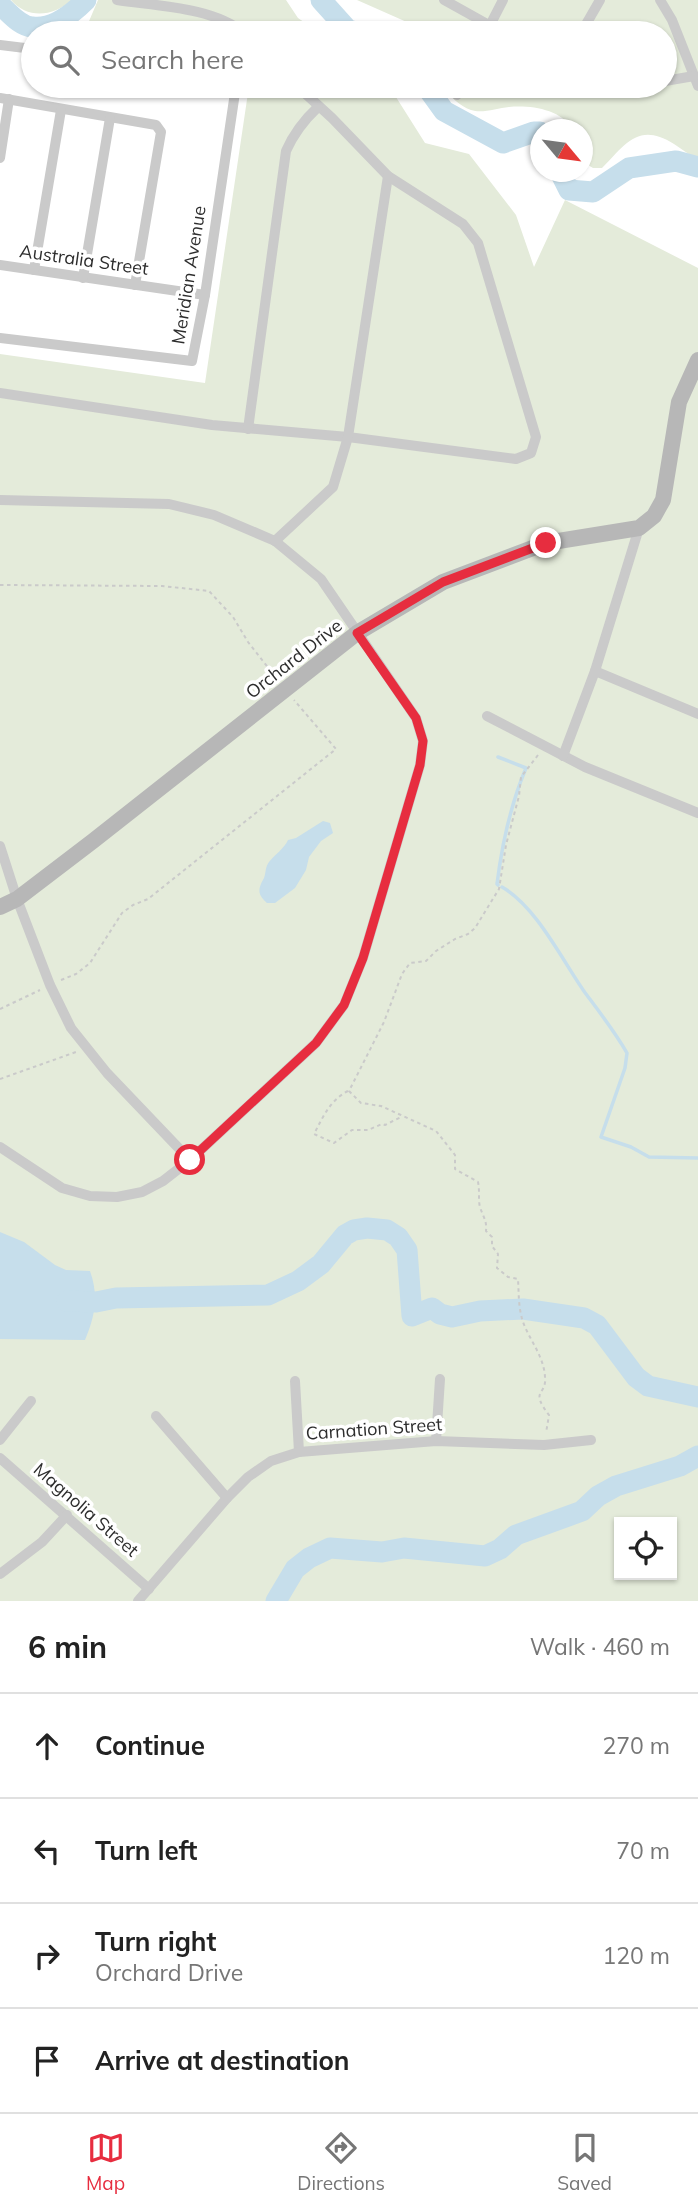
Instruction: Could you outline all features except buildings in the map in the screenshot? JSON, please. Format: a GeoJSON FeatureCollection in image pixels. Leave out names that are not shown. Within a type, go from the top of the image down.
{"type":"FeatureCollection","features":[{"type":"Feature","properties":{"kind":"street"},"geometry":{"type":"LineString","coordinates":[[117,0],[206,14],[224,21]]}},
{"type":"Feature","properties":{"kind":"street"},"geometry":{"type":"LineString","coordinates":[[444,0],[476,21]]}},
{"type":"Feature","properties":{"kind":"street"},"geometry":{"type":"LineString","coordinates":[[492,21],[503,0]]}},
{"type":"Feature","properties":{"kind":"street"},"geometry":{"type":"LineString","coordinates":[[588,21],[600,0]]}},
{"type":"Feature","properties":{"kind":"street"},"geometry":{"type":"LineString","coordinates":[[660,0],[672,21]]}},
{"type":"Feature","properties":{"kind":"street"},"geometry":{"type":"LineString","coordinates":[[677,33],[696,81],[677,81]]}},
{"type":"Feature","properties":{"kind":"street"},"geometry":{"type":"LineString","coordinates":[[0,46],[21,48]]}},
{"type":"Feature","properties":{"kind":"street","name":"Meridian Avenue"},"geometry":{"type":"LineString","coordinates":[[0,338],[192,361],[205,295],[234,98]]}},
{"type":"Feature","properties":{"kind":"street"},"geometry":{"type":"LineString","coordinates":[[0,393],[248,429],[348,438],[516,459],[531,453],[536,437],[478,243],[463,224],[388,176],[309,98]]}},
{"type":"Feature","properties":{"kind":"street"},"geometry":{"type":"LineString","coordinates":[[0,158],[4,99],[156,125],[160,128],[135,285]]}},
{"type":"Feature","properties":{"kind":"street"},"geometry":{"type":"LineString","coordinates":[[248,429],[286,151],[302,122],[318,107]]}},
{"type":"Feature","properties":{"kind":"street"},"geometry":{"type":"LineString","coordinates":[[34,270],[61,110]]}},
{"type":"Feature","properties":{"kind":"street"},"geometry":{"type":"LineString","coordinates":[[83,278],[110,118]]}},
{"type":"Feature","properties":{"kind":"street"},"geometry":{"type":"LineString","coordinates":[[275,541],[333,487],[348,438],[388,176]]}},
{"type":"Feature","properties":{"kind":"street","name":"Australia Street"},"geometry":{"type":"LineString","coordinates":[[0,265],[205,295]]}},
{"type":"Feature","properties":{"kind":"street"},"geometry":{"type":"LineString","coordinates":[[563,756],[595,671],[639,528],[654,516],[663,500],[679,402],[698,360]]}},
{"type":"Feature","properties":{"kind":"street"},"geometry":{"type":"LineString","coordinates":[[0,500],[169,504],[214,515],[275,541],[321,579],[416,718],[423,741],[420,765],[363,958],[344,1005],[316,1043],[190,1160],[163,1181],[142,1192],[117,1197],[90,1196],[62,1188],[0,1147]]}},
{"type":"Feature","properties":{"kind":"street","name":"Orchard Drive"},"geometry":{"type":"LineString","coordinates":[[0,906],[17,900],[357,633],[443,582],[546,543],[639,528]]}},
{"type":"Feature","properties":{"kind":"street"},"geometry":{"type":"LineString","coordinates":[[595,671],[698,714]]}},
{"type":"Feature","properties":{"kind":"street"},"geometry":{"type":"LineString","coordinates":[[487,716],[563,756],[698,813]]}},
{"type":"Feature","properties":{"kind":"street"},"geometry":{"type":"LineString","coordinates":[[0,846],[17,900],[50,985],[71,1028],[107,1073],[190,1160]]}},
{"type":"Feature","properties":{"kind":"street"},"geometry":{"type":"LineString","coordinates":[[436,1441],[440,1379]]}},
{"type":"Feature","properties":{"kind":"street"},"geometry":{"type":"LineString","coordinates":[[295,1381],[299,1452]]}},
{"type":"Feature","properties":{"kind":"street"},"geometry":{"type":"LineString","coordinates":[[0,1440],[31,1401]]}},
{"type":"Feature","properties":{"kind":"street"},"geometry":{"type":"LineString","coordinates":[[156,1416],[227,1498]]}},
{"type":"Feature","properties":{"kind":"street","name":"Carnation Street"},"geometry":{"type":"LineString","coordinates":[[138,1601],[227,1498],[248,1477],[271,1461],[299,1452],[436,1441],[544,1445],[591,1440]]}},
{"type":"Feature","properties":{"kind":"street","name":"Magnolia Street"},"geometry":{"type":"LineString","coordinates":[[0,1458],[149,1589]]}},
{"type":"Feature","properties":{"kind":"street"},"geometry":{"type":"LineString","coordinates":[[0,1574],[42,1542],[67,1515]]}},
{"type":"Feature","properties":{"kind":"path"},"geometry":{"type":"LineString","coordinates":[[0,585],[162,586],[209,591],[233,617],[248,642],[336,749],[148,899],[122,913],[90,962],[76,974],[0,1009]]}},
{"type":"Feature","properties":{"kind":"path"},"geometry":{"type":"LineString","coordinates":[[401,1117],[368,1130],[352,1130],[334,1143],[314,1134],[329,1106],[338,1096],[349,1091],[389,1010],[402,974],[410,962],[426,961],[436,951],[468,934],[475,928],[499,889],[521,777],[545,746]]}},
{"type":"Feature","properties":{"kind":"path"},"geometry":{"type":"LineString","coordinates":[[0,1079],[87,1048]]}},
{"type":"Feature","properties":{"kind":"path"},"geometry":{"type":"LineString","coordinates":[[349,1091],[361,1103],[381,1106],[436,1131],[455,1155],[455,1169],[478,1182],[481,1193],[479,1205],[487,1220],[486,1231],[492,1237],[492,1246],[498,1254],[497,1268],[518,1279],[518,1304],[525,1327],[542,1360],[546,1378],[539,1398],[549,1415],[544,1445]]}},
{"type":"Feature","properties":{"kind":"green space"},"geometry":{"type":"Polygon","coordinates":[[[11,0],[72,0],[57,10],[32,13],[11,0]]]}},
{"type":"Feature","properties":{"kind":"green space"},"geometry":{"type":"Polygon","coordinates":[[[98,0],[286,0],[302,21],[89,21],[98,0]]]}},
{"type":"Feature","properties":{"kind":"green space"},"geometry":{"type":"Polygon","coordinates":[[[357,0],[698,0],[698,159],[662,137],[641,135],[625,144],[602,168],[593,168],[593,119],[563,119],[544,110],[526,107],[471,110],[453,98],[677,98],[677,21],[404,21],[357,0]]]}},
{"type":"Feature","properties":{"kind":"green space"},"geometry":{"type":"Polygon","coordinates":[[[247,98],[397,98],[425,143],[469,154],[516,215],[534,267],[565,200],[698,268],[698,1601],[0,1601],[0,354],[205,383],[247,98]]]}},
{"type":"Feature","properties":{"kind":"water"},"geometry":{"type":"Polygon","coordinates":[[[323,821],[330,823],[333,833],[321,841],[309,857],[306,870],[295,888],[275,903],[267,903],[261,897],[260,891],[269,862],[288,840],[323,821]]]}},
{"type":"Feature","properties":{"kind":"water"},"geometry":{"type":"Polygon","coordinates":[[[0,1232],[24,1242],[66,1270],[90,1271],[95,1306],[85,1340],[0,1339],[0,1232]]]}},
{"type":"Feature","properties":{"kind":"waterway"},"geometry":{"type":"LineString","coordinates":[[60,21],[86,0]]}},
{"type":"Feature","properties":{"kind":"waterway"},"geometry":{"type":"LineString","coordinates":[[321,0],[340,21]]}},
{"type":"Feature","properties":{"kind":"waterway"},"geometry":{"type":"LineString","coordinates":[[0,5],[21,23]]}},
{"type":"Feature","properties":{"kind":"waterway"},"geometry":{"type":"LineString","coordinates":[[435,98],[444,111],[503,143],[530,133]]}},
{"type":"Feature","properties":{"kind":"waterway"},"geometry":{"type":"LineString","coordinates":[[565,182],[569,190],[593,192],[629,168],[676,161],[698,167]]}},
{"type":"Feature","properties":{"kind":"waterway"},"geometry":{"type":"LineString","coordinates":[[498,757],[526,768],[507,825],[498,885]]}},
{"type":"Feature","properties":{"kind":"waterway"},"geometry":{"type":"LineString","coordinates":[[502,887],[515,896],[538,921],[627,1053],[625,1068],[601,1137],[631,1147],[649,1157],[698,1158]]}},
{"type":"Feature","properties":{"kind":"waterway"},"geometry":{"type":"LineString","coordinates":[[67,1301],[268,1295],[298,1281],[321,1264],[345,1235],[354,1230],[387,1230],[398,1237],[407,1250],[412,1316],[432,1308],[440,1314],[452,1317],[480,1311],[523,1309],[584,1318],[597,1325],[636,1377],[648,1386],[698,1397]]}},
{"type":"Feature","properties":{"kind":"waterway"},"geometry":{"type":"LineString","coordinates":[[276,1601],[295,1569],[309,1558],[330,1548],[382,1552],[404,1548],[485,1556],[500,1549],[516,1535],[582,1511],[598,1496],[616,1486],[680,1466],[698,1456]]}},
{"type":"Feature","properties":{"kind":"route"},"geometry":{"type":"LineString","coordinates":[[190,1160],[316,1043],[344,1005],[363,958],[420,765],[423,741],[416,718],[357,633],[443,582],[546,543]]}}]}
